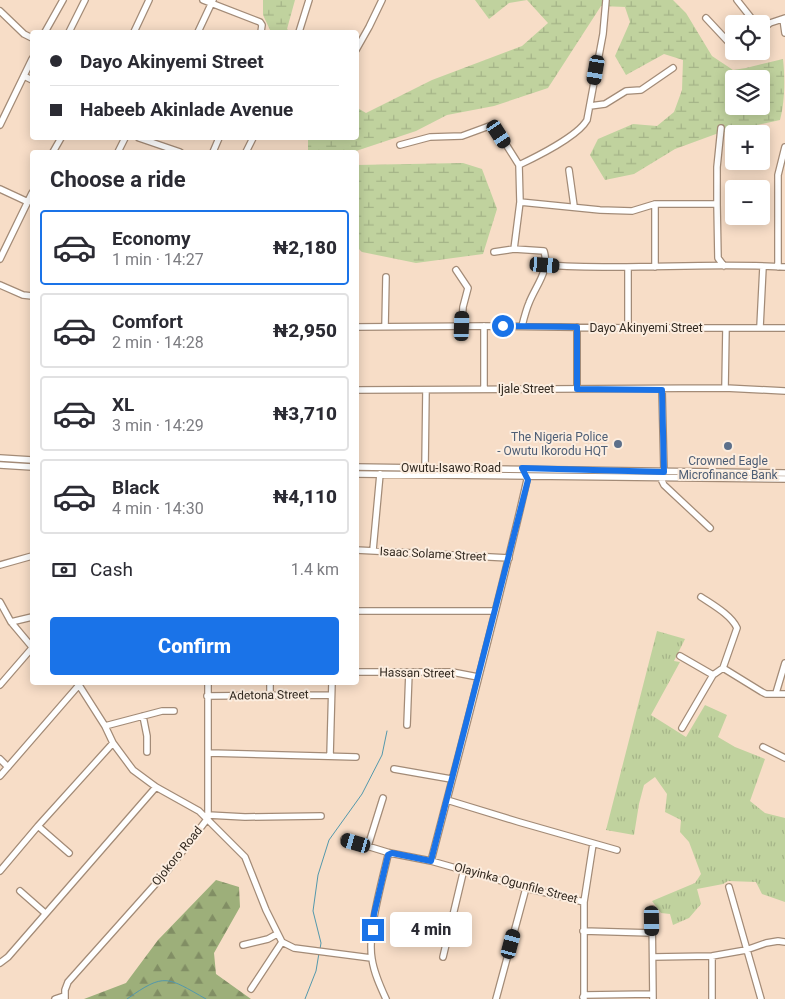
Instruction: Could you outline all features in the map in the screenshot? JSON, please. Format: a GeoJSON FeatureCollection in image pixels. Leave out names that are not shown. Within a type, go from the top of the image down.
{"type":"FeatureCollection","features":[{"type":"Feature","properties":{"kind":"street"},"geometry":{"type":"LineString","coordinates":[[47,30],[62,0]]}},
{"type":"Feature","properties":{"kind":"street"},"geometry":{"type":"LineString","coordinates":[[70,30],[84,0]]}},
{"type":"Feature","properties":{"kind":"street"},"geometry":{"type":"LineString","coordinates":[[135,30],[149,0]]}},
{"type":"Feature","properties":{"kind":"street"},"geometry":{"type":"LineString","coordinates":[[203,0],[260,22],[261,30]]}},
{"type":"Feature","properties":{"kind":"street"},"geometry":{"type":"LineString","coordinates":[[300,30],[309,0]]}},
{"type":"Feature","properties":{"kind":"street"},"geometry":{"type":"LineString","coordinates":[[359,45],[382,0]]}},
{"type":"Feature","properties":{"kind":"street"},"geometry":{"type":"LineString","coordinates":[[519,165],[546,151],[579,130],[587,120],[603,34],[606,0]]}},
{"type":"Feature","properties":{"kind":"street"},"geometry":{"type":"LineString","coordinates":[[737,0],[749,15]]}},
{"type":"Feature","properties":{"kind":"street"},"geometry":{"type":"LineString","coordinates":[[199,30],[212,2]]}},
{"type":"Feature","properties":{"kind":"street"},"geometry":{"type":"LineString","coordinates":[[0,11],[24,34],[30,37]]}},
{"type":"Feature","properties":{"kind":"street"},"geometry":{"type":"LineString","coordinates":[[706,18],[725,38]]}},
{"type":"Feature","properties":{"kind":"street"},"geometry":{"type":"LineString","coordinates":[[770,23],[784,19],[785,33]]}},
{"type":"Feature","properties":{"kind":"street"},"geometry":{"type":"LineString","coordinates":[[0,125],[30,63]]}},
{"type":"Feature","properties":{"kind":"street"},"geometry":{"type":"LineString","coordinates":[[590,106],[605,104],[623,92],[645,88],[673,68]]}},
{"type":"Feature","properties":{"kind":"street"},"geometry":{"type":"LineString","coordinates":[[24,76],[30,79]]}},
{"type":"Feature","properties":{"kind":"street"},"geometry":{"type":"LineString","coordinates":[[400,145],[430,137],[462,136],[492,125],[495,127],[519,165],[520,202],[514,249]]}},
{"type":"Feature","properties":{"kind":"street"},"geometry":{"type":"LineString","coordinates":[[721,128],[717,167],[718,258],[724,266]]}},
{"type":"Feature","properties":{"kind":"street"},"geometry":{"type":"LineString","coordinates":[[153,140],[176,150]]}},
{"type":"Feature","properties":{"kind":"street"},"geometry":{"type":"LineString","coordinates":[[545,265],[585,268],[782,267],[782,208],[778,175],[785,147]]}},
{"type":"Feature","properties":{"kind":"street"},"geometry":{"type":"LineString","coordinates":[[569,170],[574,206]]}},
{"type":"Feature","properties":{"kind":"street"},"geometry":{"type":"LineString","coordinates":[[0,190],[28,202]]}},
{"type":"Feature","properties":{"kind":"street"},"geometry":{"type":"LineString","coordinates":[[0,259],[30,198]]}},
{"type":"Feature","properties":{"kind":"street"},"geometry":{"type":"LineString","coordinates":[[520,202],[600,210],[632,210],[655,204],[717,204]]}},
{"type":"Feature","properties":{"kind":"street"},"geometry":{"type":"LineString","coordinates":[[655,204],[655,267]]}},
{"type":"Feature","properties":{"kind":"street"},"geometry":{"type":"LineString","coordinates":[[494,252],[514,249],[544,251],[545,265],[542,277],[528,304],[522,326]]}},
{"type":"Feature","properties":{"kind":"street"},"geometry":{"type":"LineString","coordinates":[[760,327],[763,267]]}},
{"type":"Feature","properties":{"kind":"street"},"geometry":{"type":"LineString","coordinates":[[628,268],[628,328]]}},
{"type":"Feature","properties":{"kind":"street"},"geometry":{"type":"LineString","coordinates":[[456,270],[468,288],[463,307],[462,326]]}},
{"type":"Feature","properties":{"kind":"street"},"geometry":{"type":"LineString","coordinates":[[385,327],[386,277]]}},
{"type":"Feature","properties":{"kind":"street"},"geometry":{"type":"LineString","coordinates":[[0,285],[23,295],[30,296]]}},
{"type":"Feature","properties":{"kind":"street"},"geometry":{"type":"LineString","coordinates":[[484,326],[484,389]]}},
{"type":"Feature","properties":{"kind":"street","name":"Dayo Akinyemi Street"},"geometry":{"type":"LineString","coordinates":[[359,328],[522,326],[785,328]]}},
{"type":"Feature","properties":{"kind":"street"},"geometry":{"type":"LineString","coordinates":[[577,327],[577,389]]}},
{"type":"Feature","properties":{"kind":"street"},"geometry":{"type":"LineString","coordinates":[[725,388],[726,328]]}},
{"type":"Feature","properties":{"kind":"street","name":"Ijale Street"},"geometry":{"type":"LineString","coordinates":[[359,390],[662,390],[725,388],[785,391]]}},
{"type":"Feature","properties":{"kind":"street"},"geometry":{"type":"LineString","coordinates":[[425,467],[426,390]]}},
{"type":"Feature","properties":{"kind":"street"},"geometry":{"type":"LineString","coordinates":[[662,390],[662,481],[710,528]]}},
{"type":"Feature","properties":{"kind":"street"},"geometry":{"type":"LineString","coordinates":[[0,458],[30,460]]}},
{"type":"Feature","properties":{"kind":"street"},"geometry":{"type":"LineString","coordinates":[[0,465],[30,467]]}},
{"type":"Feature","properties":{"kind":"street","name":"Owutu-Isawo Road"},"geometry":{"type":"LineString","coordinates":[[359,467],[522,468],[785,479]]}},
{"type":"Feature","properties":{"kind":"street"},"geometry":{"type":"LineString","coordinates":[[431,861],[528,480],[522,468]]}},
{"type":"Feature","properties":{"kind":"street","name":"Owutu-Isawo Road"},"geometry":{"type":"LineString","coordinates":[[359,474],[526,476],[785,474]]}},
{"type":"Feature","properties":{"kind":"street"},"geometry":{"type":"LineString","coordinates":[[373,550],[380,474]]}},
{"type":"Feature","properties":{"kind":"street","name":"Isaac Solame Street"},"geometry":{"type":"LineString","coordinates":[[359,550],[509,558]]}},
{"type":"Feature","properties":{"kind":"street"},"geometry":{"type":"LineString","coordinates":[[0,565],[30,557]]}},
{"type":"Feature","properties":{"kind":"street"},"geometry":{"type":"LineString","coordinates":[[682,728],[713,675],[723,668],[736,626],[716,607],[701,597]]}},
{"type":"Feature","properties":{"kind":"street"},"geometry":{"type":"LineString","coordinates":[[0,602],[12,622],[30,645]]}},
{"type":"Feature","properties":{"kind":"street"},"geometry":{"type":"LineString","coordinates":[[359,611],[494,611]]}},
{"type":"Feature","properties":{"kind":"street"},"geometry":{"type":"LineString","coordinates":[[12,622],[30,618]]}},
{"type":"Feature","properties":{"kind":"street"},"geometry":{"type":"LineString","coordinates":[[0,685],[30,650]]}},
{"type":"Feature","properties":{"kind":"street"},"geometry":{"type":"LineString","coordinates":[[680,656],[713,675]]}},
{"type":"Feature","properties":{"kind":"street"},"geometry":{"type":"LineString","coordinates":[[776,693],[785,663]]}},
{"type":"Feature","properties":{"kind":"street"},"geometry":{"type":"LineString","coordinates":[[723,668],[762,692],[785,694]]}},
{"type":"Feature","properties":{"kind":"street","name":"Hassan Street"},"geometry":{"type":"LineString","coordinates":[[359,672],[452,672],[478,677]]}},
{"type":"Feature","properties":{"kind":"street"},"geometry":{"type":"LineString","coordinates":[[407,725],[409,672]]}},
{"type":"Feature","properties":{"kind":"street"},"geometry":{"type":"LineString","coordinates":[[0,776],[77,685]]}},
{"type":"Feature","properties":{"kind":"street"},"geometry":{"type":"LineString","coordinates":[[79,685],[105,726],[113,744],[133,770],[156,787],[208,817],[245,857],[282,942],[294,948],[371,958]]}},
{"type":"Feature","properties":{"kind":"street","name":"Ojokoro Road"},"geometry":{"type":"LineString","coordinates":[[64,998],[68,982],[168,870],[208,817],[208,685]]}},
{"type":"Feature","properties":{"kind":"street"},"geometry":{"type":"LineString","coordinates":[[270,685],[270,695]]}},
{"type":"Feature","properties":{"kind":"street"},"geometry":{"type":"LineString","coordinates":[[330,756],[332,685]]}},
{"type":"Feature","properties":{"kind":"street","name":"Adetona Street"},"geometry":{"type":"LineString","coordinates":[[207,696],[331,695]]}},
{"type":"Feature","properties":{"kind":"street"},"geometry":{"type":"LineString","coordinates":[[105,726],[162,711],[174,711]]}},
{"type":"Feature","properties":{"kind":"street"},"geometry":{"type":"LineString","coordinates":[[143,716],[147,736],[147,752]]}},
{"type":"Feature","properties":{"kind":"street"},"geometry":{"type":"LineString","coordinates":[[0,871],[38,826],[113,744]]}},
{"type":"Feature","properties":{"kind":"street"},"geometry":{"type":"LineString","coordinates":[[763,747],[785,758]]}},
{"type":"Feature","properties":{"kind":"street"},"geometry":{"type":"LineString","coordinates":[[209,753],[356,757]]}},
{"type":"Feature","properties":{"kind":"street"},"geometry":{"type":"LineString","coordinates":[[0,760],[8,767]]}},
{"type":"Feature","properties":{"kind":"street"},"geometry":{"type":"LineString","coordinates":[[394,768],[451,779]]}},
{"type":"Feature","properties":{"kind":"street"},"geometry":{"type":"LineString","coordinates":[[0,963],[8,957],[45,912],[156,787]]}},
{"type":"Feature","properties":{"kind":"street"},"geometry":{"type":"LineString","coordinates":[[368,846],[383,798]]}},
{"type":"Feature","properties":{"kind":"street"},"geometry":{"type":"LineString","coordinates":[[447,800],[617,850]]}},
{"type":"Feature","properties":{"kind":"street"},"geometry":{"type":"LineString","coordinates":[[208,817],[321,816]]}},
{"type":"Feature","properties":{"kind":"street"},"geometry":{"type":"LineString","coordinates":[[38,826],[69,853]]}},
{"type":"Feature","properties":{"kind":"street","name":"Olayinka Ogunfile Street"},"geometry":{"type":"LineString","coordinates":[[344,840],[390,853],[464,869],[526,888],[584,902]]}},
{"type":"Feature","properties":{"kind":"street"},"geometry":{"type":"LineString","coordinates":[[593,844],[584,902],[583,998],[653,997],[652,909]]}},
{"type":"Feature","properties":{"kind":"street"},"geometry":{"type":"LineString","coordinates":[[386,999],[379,986],[371,958],[374,914],[390,853]]}},
{"type":"Feature","properties":{"kind":"street"},"geometry":{"type":"LineString","coordinates":[[443,957],[464,869]]}},
{"type":"Feature","properties":{"kind":"street"},"geometry":{"type":"LineString","coordinates":[[729,887],[761,999]]}},
{"type":"Feature","properties":{"kind":"street"},"geometry":{"type":"LineString","coordinates":[[496,999],[526,888]]}},
{"type":"Feature","properties":{"kind":"street"},"geometry":{"type":"LineString","coordinates":[[20,891],[45,912]]}},
{"type":"Feature","properties":{"kind":"street"},"geometry":{"type":"LineString","coordinates":[[407,921],[450,931]]}},
{"type":"Feature","properties":{"kind":"street"},"geometry":{"type":"LineString","coordinates":[[583,931],[652,933]]}},
{"type":"Feature","properties":{"kind":"street"},"geometry":{"type":"LineString","coordinates":[[242,945],[268,939],[277,934]]}},
{"type":"Feature","properties":{"kind":"street"},"geometry":{"type":"LineString","coordinates":[[251,989],[282,942]]}},
{"type":"Feature","properties":{"kind":"street"},"geometry":{"type":"LineString","coordinates":[[653,957],[712,956],[746,950],[766,943],[785,942]]}},
{"type":"Feature","properties":{"kind":"street"},"geometry":{"type":"LineString","coordinates":[[712,956],[712,999]]}},
{"type":"Feature","properties":{"kind":"street"},"geometry":{"type":"LineString","coordinates":[[55,999],[64,998]]}},
{"type":"Feature","properties":{"kind":"green space"},"geometry":{"type":"Polygon","coordinates":[[[263,0],[295,0],[288,30],[270,30],[263,15],[263,0]]]}},
{"type":"Feature","properties":{"kind":"green space"},"geometry":{"type":"Polygon","coordinates":[[[475,0],[527,0],[509,3],[489,19],[475,0]]]}},
{"type":"Feature","properties":{"kind":"green space"},"geometry":{"type":"Polygon","coordinates":[[[527,0],[673,0],[686,13],[712,56],[733,70],[783,59],[784,90],[780,120],[757,125],[725,125],[725,132],[675,149],[634,174],[605,180],[590,155],[598,139],[633,124],[657,126],[674,112],[682,90],[683,60],[664,54],[626,75],[615,56],[630,22],[625,7],[601,6],[548,88],[494,106],[447,115],[416,131],[359,150],[308,150],[308,140],[359,140],[359,109],[366,113],[432,80],[522,46],[548,23],[527,0]]]}},
{"type":"Feature","properties":{"kind":"green space"},"geometry":{"type":"Polygon","coordinates":[[[463,163],[482,169],[497,209],[483,254],[416,263],[362,252],[359,249],[359,165],[463,163]]]}},
{"type":"Feature","properties":{"kind":"green space"},"geometry":{"type":"Polygon","coordinates":[[[657,631],[685,639],[674,661],[680,662],[651,715],[686,737],[705,705],[727,715],[718,737],[735,747],[765,759],[750,801],[765,813],[785,818],[785,902],[762,894],[756,882],[728,881],[723,884],[697,889],[701,904],[689,918],[673,925],[670,914],[661,913],[652,901],[695,883],[701,874],[689,842],[680,832],[681,820],[665,812],[667,794],[655,777],[644,785],[634,835],[606,830],[657,631]]]}},
{"type":"Feature","properties":{"kind":"green space"},"geometry":{"type":"Polygon","coordinates":[[[216,880],[239,887],[240,907],[214,953],[216,974],[251,999],[84,999],[126,983],[158,940],[216,880]]]}},
{"type":"Feature","properties":{"kind":"waterway"},"geometry":{"type":"LineString","coordinates":[[320,949],[321,943],[313,911],[318,875],[329,840],[362,794],[382,755],[387,731]]}},
{"type":"Feature","properties":{"kind":"waterway"},"geometry":{"type":"LineString","coordinates":[[305,999],[316,971],[319,953]]}},
{"type":"Feature","properties":{"kind":"waterway"},"geometry":{"type":"LineString","coordinates":[[127,999],[158,981],[174,982],[206,999]]}},
{"type":"Feature","properties":{"kind":"place","name":"The Nigeria Police - Owutu Ikorodu HQT"},"geometry":{"type":"Point","coordinates":[618,444]}},
{"type":"Feature","properties":{"kind":"place","name":"Crowned Eagle Microfinance Bank"},"geometry":{"type":"Point","coordinates":[728,446]}},
{"type":"Feature","properties":{"kind":"route"},"geometry":{"type":"LineString","coordinates":[[373,930],[374,914],[388,855],[392,853],[431,861],[528,480],[522,468],[664,472],[662,390],[577,389],[577,327],[503,326]]}}]}
